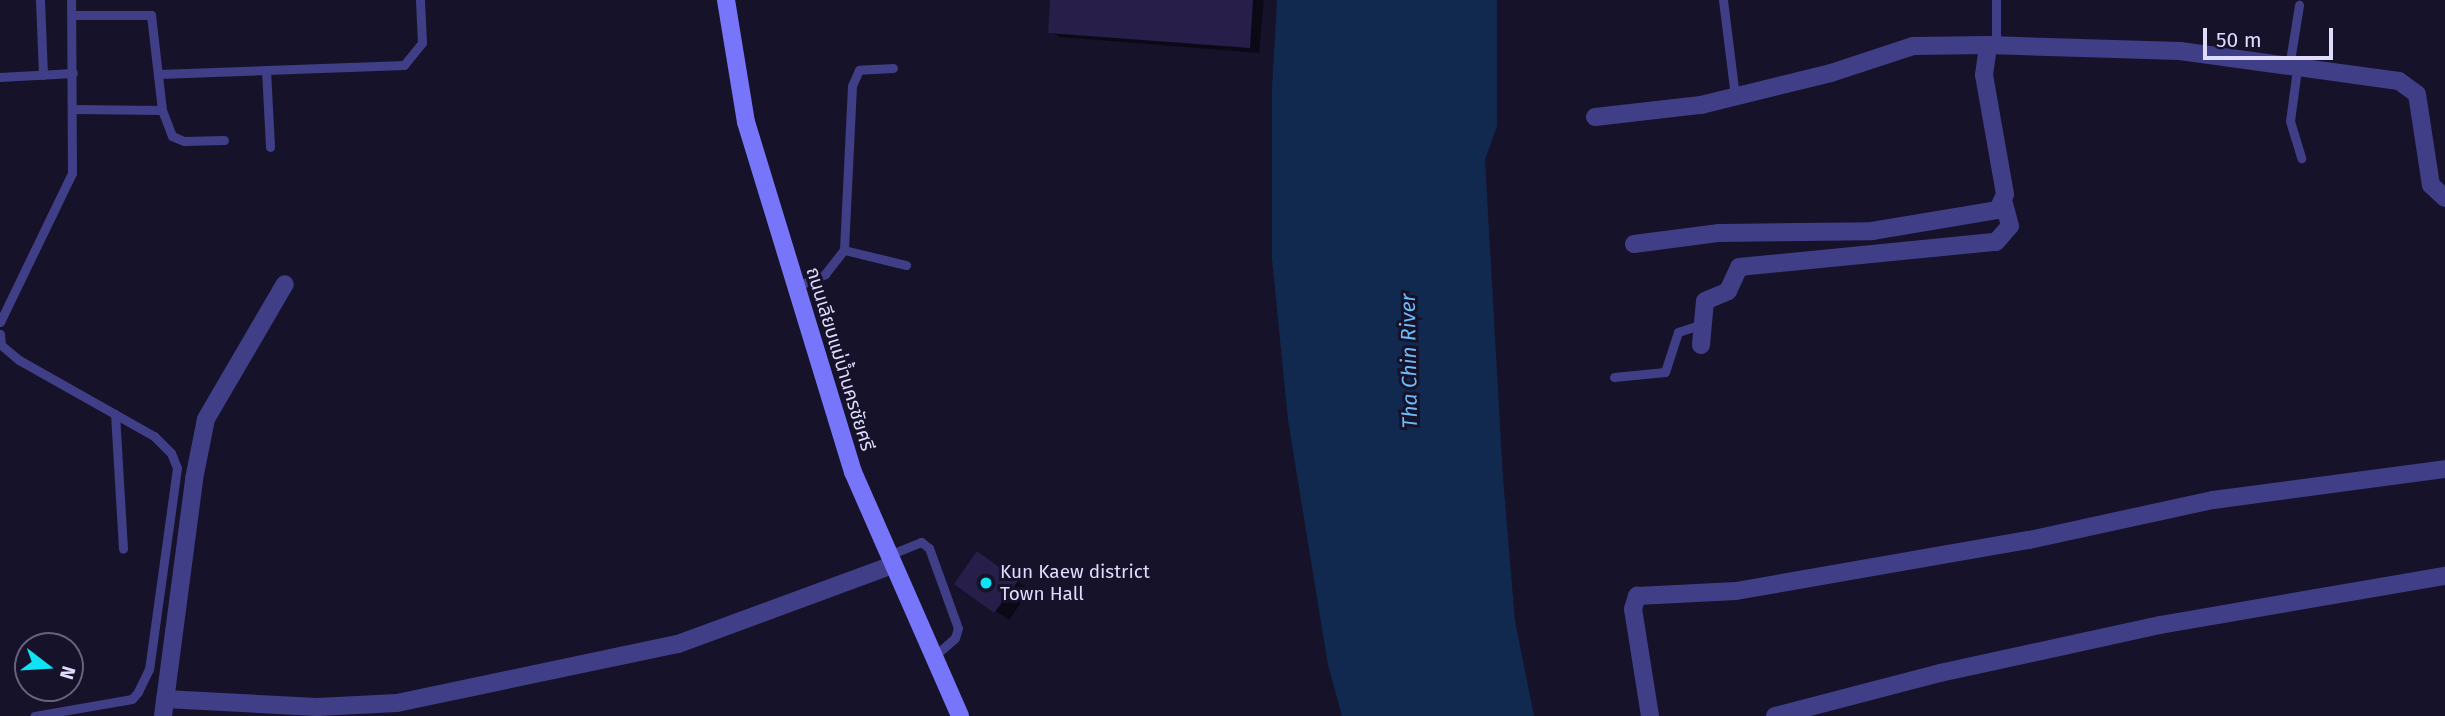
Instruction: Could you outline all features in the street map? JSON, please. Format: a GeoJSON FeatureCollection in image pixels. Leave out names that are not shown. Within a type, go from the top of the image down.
{"type":"FeatureCollection","features":[{"type":"Feature","properties":{"kind":"main road","name":"ถนนเลียบแม่น้ำนครชัยศรี"},"geometry":{"type":"LineString","coordinates":[[726,0],[746,122],[853,472],[960,716]]}},
{"type":"Feature","properties":{"kind":"street"},"geometry":{"type":"LineString","coordinates":[[1701,345],[1700,325],[1705,301],[1728,291],[1739,267],[1996,242],[2010,226],[2004,204],[1984,75],[1992,45]]}},
{"type":"Feature","properties":{"kind":"street"},"geometry":{"type":"LineString","coordinates":[[1595,117],[1735,97],[1913,47],[1992,45],[2139,48],[2399,81],[2411,87],[2421,104],[2431,185],[2445,198]]}},
{"type":"Feature","properties":{"kind":"street"},"geometry":{"type":"LineString","coordinates":[[1633,244],[1699,235],[1912,227],[1988,214],[2004,204]]}},
{"type":"Feature","properties":{"kind":"street"},"geometry":{"type":"LineString","coordinates":[[285,284],[206,419],[194,479],[164,708],[317,707],[397,703],[678,644],[890,560]]}},
{"type":"Feature","properties":{"kind":"street"},"geometry":{"type":"LineString","coordinates":[[1650,716],[1633,609],[1637,596],[1737,591],[2029,540],[2213,500],[2445,469]]}},
{"type":"Feature","properties":{"kind":"street"},"geometry":{"type":"LineString","coordinates":[[1775,716],[2160,625],[2445,576]]}},
{"type":"Feature","properties":{"kind":"lane"},"geometry":{"type":"LineString","coordinates":[[40,0],[43,75]]}},
{"type":"Feature","properties":{"kind":"lane"},"geometry":{"type":"LineString","coordinates":[[0,322],[68,185],[74,161],[71,0]]}},
{"type":"Feature","properties":{"kind":"lane"},"geometry":{"type":"LineString","coordinates":[[159,74],[404,65],[422,43],[420,0]]}},
{"type":"Feature","properties":{"kind":"lane"},"geometry":{"type":"LineString","coordinates":[[1723,0],[1735,97]]}},
{"type":"Feature","properties":{"kind":"lane"},"geometry":{"type":"LineString","coordinates":[[1992,45],[1996,0]]}},
{"type":"Feature","properties":{"kind":"lane"},"geometry":{"type":"LineString","coordinates":[[2299,5],[2290,121],[2301,158]]}},
{"type":"Feature","properties":{"kind":"lane"},"geometry":{"type":"LineString","coordinates":[[72,15],[151,15],[162,110],[172,136],[184,141],[224,140]]}},
{"type":"Feature","properties":{"kind":"lane"},"geometry":{"type":"LineString","coordinates":[[795,287],[825,274],[845,250],[852,86],[859,70],[893,68]]}},
{"type":"Feature","properties":{"kind":"lane"},"geometry":{"type":"LineString","coordinates":[[266,70],[270,147]]}},
{"type":"Feature","properties":{"kind":"lane"},"geometry":{"type":"LineString","coordinates":[[0,77],[73,73]]}},
{"type":"Feature","properties":{"kind":"lane"},"geometry":{"type":"LineString","coordinates":[[74,109],[162,110]]}},
{"type":"Feature","properties":{"kind":"lane"},"geometry":{"type":"LineString","coordinates":[[845,250],[905,265]]}},
{"type":"Feature","properties":{"kind":"lane"},"geometry":{"type":"LineString","coordinates":[[1614,377],[1665,372],[1678,332],[1700,325]]}},
{"type":"Feature","properties":{"kind":"lane"},"geometry":{"type":"LineString","coordinates":[[0,334],[1,345],[19,360],[154,436],[171,453],[177,468],[149,669],[132,699],[34,716]]}},
{"type":"Feature","properties":{"kind":"lane"},"geometry":{"type":"LineString","coordinates":[[115,414],[123,549]]}},
{"type":"Feature","properties":{"kind":"lane"},"geometry":{"type":"LineString","coordinates":[[890,560],[921,542],[929,548],[958,628],[955,638],[933,658]]}},
{"type":"Feature","properties":{"kind":"water","name":"Tha Chin River"},"geometry":{"type":"Polygon","coordinates":[[[1277,0],[1497,0],[1497,126],[1485,160],[1503,478],[1515,621],[1534,716],[1342,716],[1328,665],[1288,420],[1272,259],[1272,88],[1277,0]]]}},
{"type":"Feature","properties":{"kind":"building"},"geometry":{"type":"Polygon","coordinates":[[[1050,0],[1253,0],[1250,48],[1048,33],[1050,0]]]}},
{"type":"Feature","properties":{"kind":"building","name":"Kun Kaew district Town Hall"},"geometry":{"type":"Polygon","coordinates":[[[977,551],[1018,581],[994,613],[954,584],[977,551]]]}},
{"type":"Feature","properties":{"kind":"place","name":"Kun Kaew district Town Hall"},"geometry":{"type":"Point","coordinates":[986,583]}}]}
